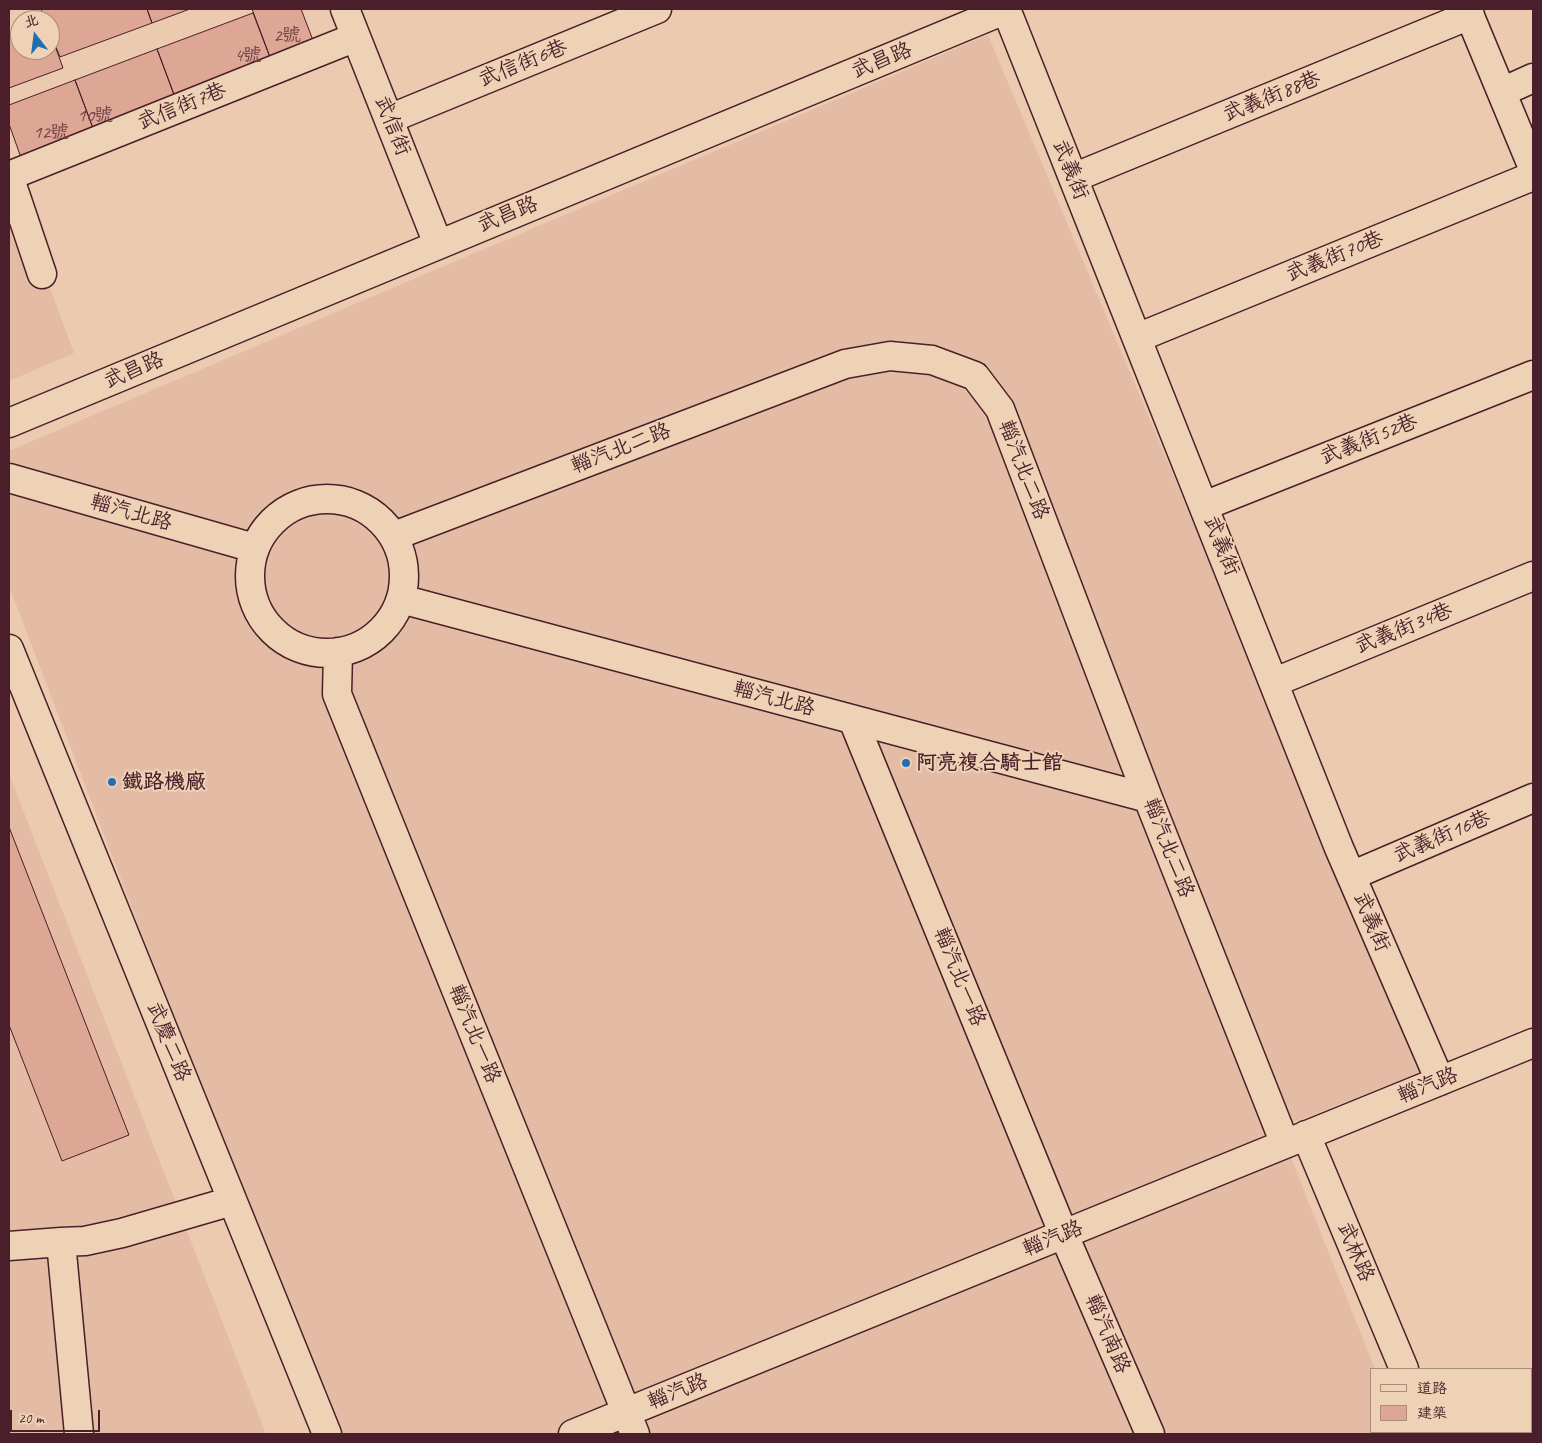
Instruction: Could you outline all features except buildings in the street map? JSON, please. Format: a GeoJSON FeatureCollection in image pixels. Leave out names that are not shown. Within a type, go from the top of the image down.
{"type":"FeatureCollection","features":[{"type":"Feature","properties":{"kind":"street","name":"武信街"},"geometry":{"type":"LineString","coordinates":[[345,9],[438,244]]}},
{"type":"Feature","properties":{"kind":"street","name":"武信街6巷"},"geometry":{"type":"LineString","coordinates":[[389,119],[657,9]]}},
{"type":"Feature","properties":{"kind":"street","name":"武義街"},"geometry":{"type":"LineString","coordinates":[[1006,9],[1351,876],[1440,1082]]}},
{"type":"Feature","properties":{"kind":"street","name":"武昌路"},"geometry":{"type":"LineString","coordinates":[[9,423],[1006,9]]}},
{"type":"Feature","properties":{"kind":"street","name":"武義街88巷"},"geometry":{"type":"LineString","coordinates":[[1073,178],[1469,12]]}},
{"type":"Feature","properties":{"kind":"street"},"geometry":{"type":"LineString","coordinates":[[1469,12],[1533,168]]}},
{"type":"Feature","properties":{"kind":"street","name":"武信街7巷"},"geometry":{"type":"LineString","coordinates":[[9,176],[356,37]]}},
{"type":"Feature","properties":{"kind":"street"},"geometry":{"type":"LineString","coordinates":[[1502,92],[1533,78]]}},
{"type":"Feature","properties":{"kind":"street"},"geometry":{"type":"LineString","coordinates":[[9,176],[42,274]]}},
{"type":"Feature","properties":{"kind":"street","name":"武義街70巷"},"geometry":{"type":"LineString","coordinates":[[1137,338],[1533,176]]}},
{"type":"Feature","properties":{"kind":"street","name":"輜汽北二路"},"geometry":{"type":"LineString","coordinates":[[394,536],[845,364],[890,356],[932,360],[975,376],[1000,409],[1148,798],[1296,1140]]}},
{"type":"Feature","properties":{"kind":"street","name":"武義街52巷"},"geometry":{"type":"LineString","coordinates":[[1204,506],[1533,375]]}},
{"type":"Feature","properties":{"kind":"street","name":"輜汽北路"},"geometry":{"type":"LineString","coordinates":[[9,478],[254,548]]}},
{"type":"Feature","properties":{"kind":"street"},"geometry":{"type":"LineString","coordinates":[[325,498],[359,504],[382,521],[394,536],[403,568],[401,598],[387,624],[363,644],[338,652],[306,650],[277,636],[261,617],[249,580],[254,548],[272,520],[298,503],[325,498]]}},
{"type":"Feature","properties":{"kind":"street","name":"武義街34巷"},"geometry":{"type":"LineString","coordinates":[[1275,682],[1533,576]]}},
{"type":"Feature","properties":{"kind":"street","name":"輜汽北路"},"geometry":{"type":"LineString","coordinates":[[401,598],[1148,798]]}},
{"type":"Feature","properties":{"kind":"street","name":"武慶二路"},"geometry":{"type":"LineString","coordinates":[[9,649],[327,1434]]}},
{"type":"Feature","properties":{"kind":"street","name":"輜汽北一路"},"geometry":{"type":"LineString","coordinates":[[338,652],[337,694],[630,1424]]}},
{"type":"Feature","properties":{"kind":"street","name":"輜汽北一路"},"geometry":{"type":"LineString","coordinates":[[854,720],[1064,1234]]}},
{"type":"Feature","properties":{"kind":"street","name":"武義街16巷"},"geometry":{"type":"LineString","coordinates":[[1351,876],[1533,798]]}},
{"type":"Feature","properties":{"kind":"street","name":"輜汽路"},"geometry":{"type":"LineString","coordinates":[[573,1434],[630,1424],[1064,1234],[1533,1043]]}},
{"type":"Feature","properties":{"kind":"street","name":"武林路"},"geometry":{"type":"LineString","coordinates":[[1296,1140],[1404,1368]]}},
{"type":"Feature","properties":{"kind":"street"},"geometry":{"type":"LineString","coordinates":[[9,1246],[85,1241],[122,1233],[232,1201]]}},
{"type":"Feature","properties":{"kind":"street","name":"輜汽南路"},"geometry":{"type":"LineString","coordinates":[[1064,1234],[1150,1434]]}},
{"type":"Feature","properties":{"kind":"street"},"geometry":{"type":"LineString","coordinates":[[61,1242],[79,1434]]}},
{"type":"Feature","properties":{"kind":"shaded area"},"geometry":{"type":"Polygon","coordinates":[[[988,35],[1424,1071],[1279,1128],[1375,1368],[1370,1368],[1370,1433],[1401,1434],[333,1434],[9,586],[9,451],[988,35]]]}},
{"type":"Feature","properties":{"kind":"shaded area"},"geometry":{"type":"Polygon","coordinates":[[[9,177],[74,353],[9,381],[9,177]]]}},
{"type":"Feature","properties":{"kind":"shaded area"},"geometry":{"type":"Polygon","coordinates":[[[9,774],[266,1434],[9,1434],[9,774]]]}},
{"type":"Feature","properties":{"kind":"place","name":"阿亮複合騎士館"},"geometry":{"type":"Point","coordinates":[906,763]}},
{"type":"Feature","properties":{"kind":"place","name":"鐵路機廠"},"geometry":{"type":"Point","coordinates":[112,782]}}]}
